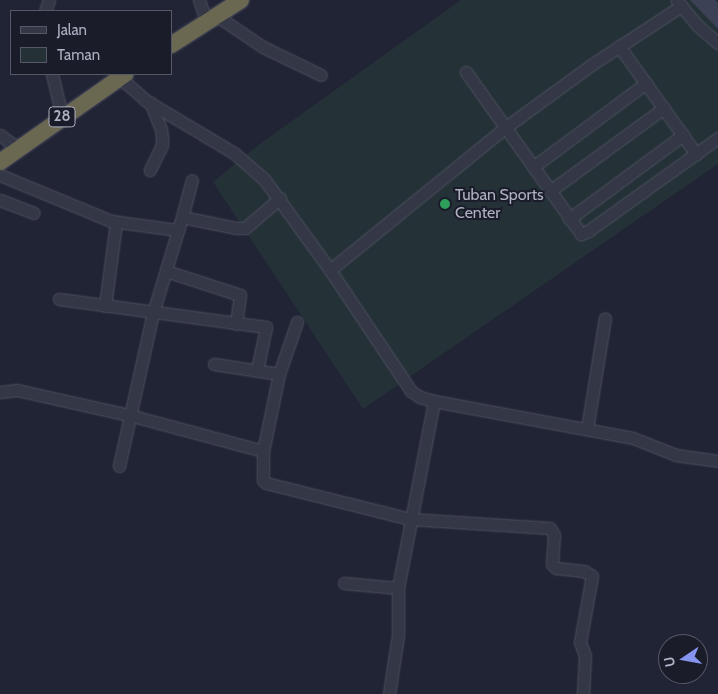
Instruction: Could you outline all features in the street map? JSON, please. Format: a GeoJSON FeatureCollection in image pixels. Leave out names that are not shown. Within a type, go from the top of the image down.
{"type":"FeatureCollection","features":[{"type":"Feature","properties":{"kind":"highway"},"geometry":{"type":"LineString","coordinates":[[172,44],[241,0]]}},
{"type":"Feature","properties":{"kind":"highway","name":"28"},"geometry":{"type":"LineString","coordinates":[[0,162],[62,116],[122,76]]}},
{"type":"Feature","properties":{"kind":"street"},"geometry":{"type":"LineString","coordinates":[[199,0],[212,19],[263,47],[321,75]]}},
{"type":"Feature","properties":{"kind":"street"},"geometry":{"type":"LineString","coordinates":[[330,270],[506,127],[679,3],[697,25],[718,42]]}},
{"type":"Feature","properties":{"kind":"street"},"geometry":{"type":"LineString","coordinates":[[619,46],[696,154]]}},
{"type":"Feature","properties":{"kind":"street"},"geometry":{"type":"LineString","coordinates":[[466,72],[579,233],[585,233],[718,138]]}},
{"type":"Feature","properties":{"kind":"street"},"geometry":{"type":"LineString","coordinates":[[52,75],[62,116]]}},
{"type":"Feature","properties":{"kind":"street"},"geometry":{"type":"LineString","coordinates":[[122,76],[150,102],[249,164],[280,198],[411,391],[420,397],[517,418],[587,428],[633,438],[676,455],[718,461]]}},
{"type":"Feature","properties":{"kind":"street"},"geometry":{"type":"LineString","coordinates":[[533,167],[646,83]]}},
{"type":"Feature","properties":{"kind":"street"},"geometry":{"type":"LineString","coordinates":[[150,102],[161,129],[162,138],[162,145],[150,170]]}},
{"type":"Feature","properties":{"kind":"street"},"geometry":{"type":"LineString","coordinates":[[550,191],[664,108]]}},
{"type":"Feature","properties":{"kind":"street"},"geometry":{"type":"LineString","coordinates":[[0,136],[19,149]]}},
{"type":"Feature","properties":{"kind":"street"},"geometry":{"type":"LineString","coordinates":[[569,219],[683,136]]}},
{"type":"Feature","properties":{"kind":"street"},"geometry":{"type":"LineString","coordinates":[[0,175],[116,222],[178,230]]}},
{"type":"Feature","properties":{"kind":"street"},"geometry":{"type":"LineString","coordinates":[[119,466],[153,314],[192,180]]}},
{"type":"Feature","properties":{"kind":"street"},"geometry":{"type":"LineString","coordinates":[[182,217],[236,228],[245,228],[280,198]]}},
{"type":"Feature","properties":{"kind":"street"},"geometry":{"type":"LineString","coordinates":[[0,200],[34,213]]}},
{"type":"Feature","properties":{"kind":"street"},"geometry":{"type":"LineString","coordinates":[[105,306],[116,222]]}},
{"type":"Feature","properties":{"kind":"street"},"geometry":{"type":"LineString","coordinates":[[166,271],[240,294],[236,324]]}},
{"type":"Feature","properties":{"kind":"street"},"geometry":{"type":"LineString","coordinates":[[59,299],[153,314],[266,327],[257,370]]}},
{"type":"Feature","properties":{"kind":"street"},"geometry":{"type":"LineString","coordinates":[[587,428],[605,318]]}},
{"type":"Feature","properties":{"kind":"street"},"geometry":{"type":"LineString","coordinates":[[297,322],[279,374],[263,451],[261,475],[266,483],[410,519],[550,528],[554,535],[552,564],[556,568],[584,571],[592,576],[580,642],[585,656],[583,694]]}},
{"type":"Feature","properties":{"kind":"street"},"geometry":{"type":"LineString","coordinates":[[214,364],[279,374]]}},
{"type":"Feature","properties":{"kind":"street"},"geometry":{"type":"LineString","coordinates":[[0,392],[17,390],[129,415],[263,451]]}},
{"type":"Feature","properties":{"kind":"street"},"geometry":{"type":"LineString","coordinates":[[389,694],[398,635],[398,588],[434,401]]}},
{"type":"Feature","properties":{"kind":"street"},"geometry":{"type":"LineString","coordinates":[[344,583],[398,588]]}},
{"type":"Feature","properties":{"kind":"green space","name":"Tuban Sports Center"},"geometry":{"type":"Polygon","coordinates":[[[461,0],[718,0],[718,164],[363,409],[213,182],[257,146],[461,0]]]}},
{"type":"Feature","properties":{"kind":"building"},"geometry":{"type":"Polygon","coordinates":[[[690,0],[715,0],[718,3],[718,29],[690,0]]]}},
{"type":"Feature","properties":{"kind":"place","name":"Tuban Sports Center"},"geometry":{"type":"Point","coordinates":[445,204]}}]}
